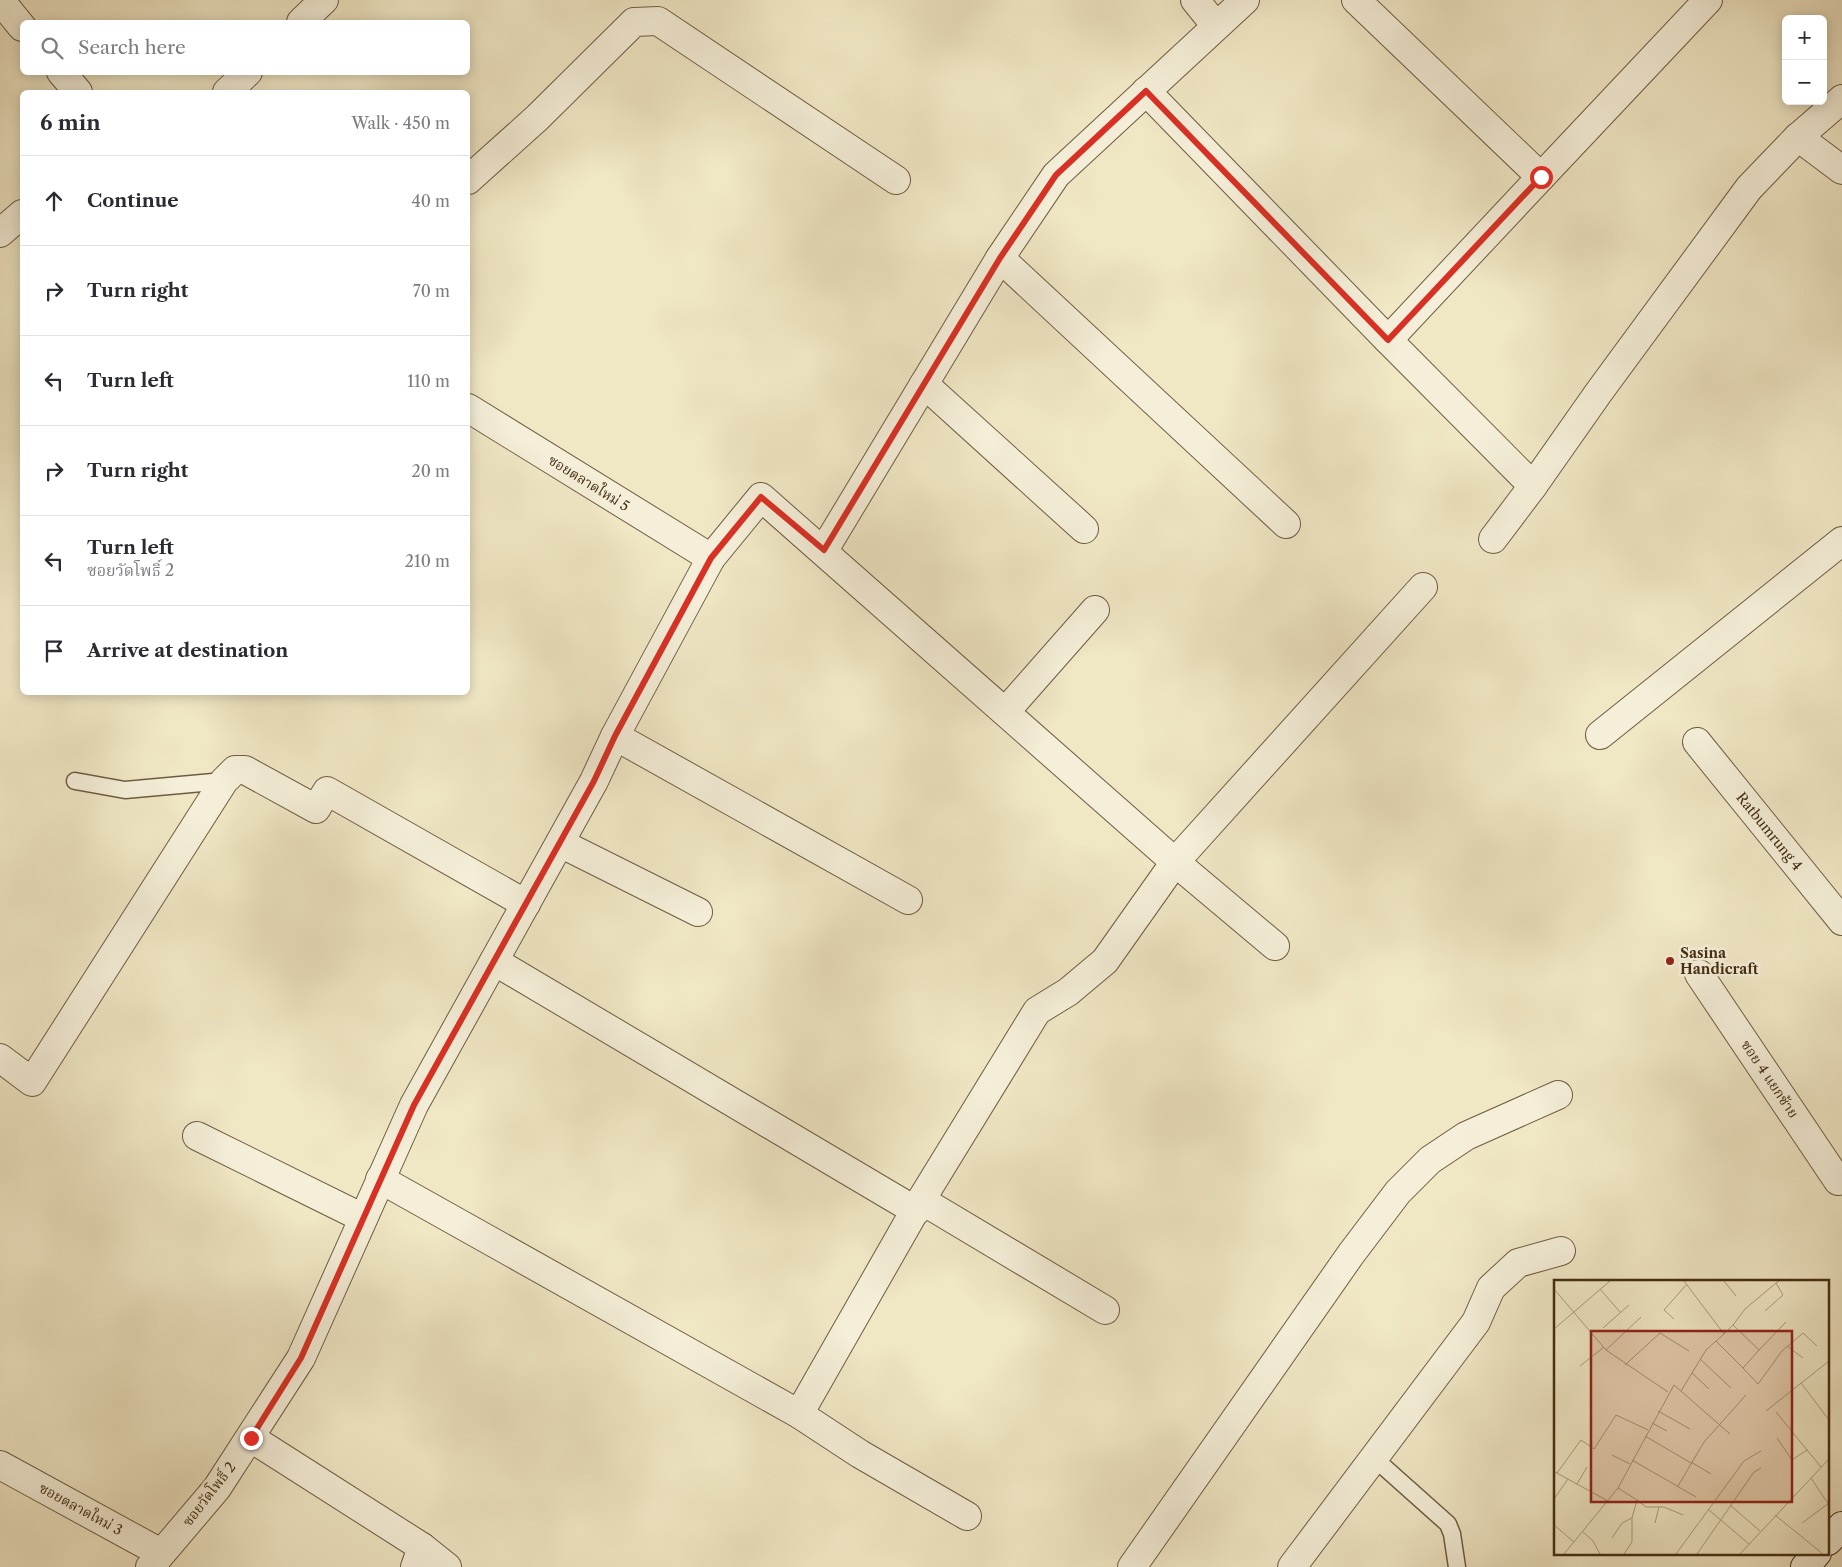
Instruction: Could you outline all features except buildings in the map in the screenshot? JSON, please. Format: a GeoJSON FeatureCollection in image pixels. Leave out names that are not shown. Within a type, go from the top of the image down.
{"type":"FeatureCollection","features":[{"type":"Feature","properties":{"kind":"street"},"geometry":{"type":"LineString","coordinates":[[0,0],[20,25]]}},
{"type":"Feature","properties":{"kind":"street"},"geometry":{"type":"LineString","coordinates":[[303,20],[324,0]]}},
{"type":"Feature","properties":{"kind":"street"},"geometry":{"type":"LineString","coordinates":[[1195,0],[1216,26]]}},
{"type":"Feature","properties":{"kind":"street"},"geometry":{"type":"LineString","coordinates":[[1245,0],[1056,175],[1000,258],[824,550],[1175,862],[1275,946]]}},
{"type":"Feature","properties":{"kind":"street"},"geometry":{"type":"LineString","coordinates":[[1356,0],[1541,177]]}},
{"type":"Feature","properties":{"kind":"street"},"geometry":{"type":"LineString","coordinates":[[1388,340],[1708,0]]}},
{"type":"Feature","properties":{"kind":"street"},"geometry":{"type":"LineString","coordinates":[[470,178],[537,118],[634,22],[658,21],[896,180]]}},
{"type":"Feature","properties":{"kind":"street"},"geometry":{"type":"LineString","coordinates":[[64,75],[76,90]]}},
{"type":"Feature","properties":{"kind":"street"},"geometry":{"type":"LineString","coordinates":[[229,90],[245,75]]}},
{"type":"Feature","properties":{"kind":"street"},"geometry":{"type":"LineString","coordinates":[[1146,91],[1533,486]]}},
{"type":"Feature","properties":{"kind":"street"},"geometry":{"type":"LineString","coordinates":[[1493,539],[1749,188],[1798,137],[1842,100]]}},
{"type":"Feature","properties":{"kind":"street"},"geometry":{"type":"LineString","coordinates":[[1798,137],[1842,170]]}},
{"type":"Feature","properties":{"kind":"street"},"geometry":{"type":"LineString","coordinates":[[0,233],[20,216]]}},
{"type":"Feature","properties":{"kind":"street"},"geometry":{"type":"LineString","coordinates":[[1000,258],[1286,524]]}},
{"type":"Feature","properties":{"kind":"street"},"geometry":{"type":"LineString","coordinates":[[924,384],[1084,529]]}},
{"type":"Feature","properties":{"kind":"street","name":"ซอยตลาดใหม่ 5"},"geometry":{"type":"LineString","coordinates":[[470,409],[711,558]]}},
{"type":"Feature","properties":{"kind":"street","name":"ซอยวัดโพธิ์ 2"},"geometry":{"type":"LineString","coordinates":[[156,1560],[216,1488],[251,1438],[301,1358],[414,1105],[594,781],[615,736],[711,558],[761,497],[824,550]]}},
{"type":"Feature","properties":{"kind":"street"},"geometry":{"type":"LineString","coordinates":[[1600,735],[1842,541]]}},
{"type":"Feature","properties":{"kind":"street"},"geometry":{"type":"LineString","coordinates":[[799,1414],[919,1205],[1037,1011],[1068,992],[1105,961],[1175,862],[1423,587]]}},
{"type":"Feature","properties":{"kind":"street"},"geometry":{"type":"LineString","coordinates":[[1006,711],[1095,610]]}},
{"type":"Feature","properties":{"kind":"street"},"geometry":{"type":"LineString","coordinates":[[615,736],[908,900]]}},
{"type":"Feature","properties":{"kind":"street","name":"Ratbumrung 4"},"geometry":{"type":"LineString","coordinates":[[1697,742],[1842,921]]}},
{"type":"Feature","properties":{"kind":"street"},"geometry":{"type":"LineString","coordinates":[[0,1058],[32,1082],[224,781],[235,770],[245,770],[316,808],[328,791],[526,904]]}},
{"type":"Feature","properties":{"kind":"street"},"geometry":{"type":"LineString","coordinates":[[560,843],[698,912]]}},
{"type":"Feature","properties":{"kind":"street"},"geometry":{"type":"LineString","coordinates":[[494,961],[1105,1310]]}},
{"type":"Feature","properties":{"kind":"street","name":"ซอย 4 แยกซ้าย"},"geometry":{"type":"LineString","coordinates":[[1699,974],[1838,1181],[1842,1179]]}},
{"type":"Feature","properties":{"kind":"street"},"geometry":{"type":"LineString","coordinates":[[1132,1567],[1348,1258],[1398,1192],[1430,1160],[1466,1136],[1558,1094]]}},
{"type":"Feature","properties":{"kind":"street"},"geometry":{"type":"LineString","coordinates":[[197,1136],[363,1218]]}},
{"type":"Feature","properties":{"kind":"street"},"geometry":{"type":"LineString","coordinates":[[380,1179],[799,1414],[860,1454],[967,1516]]}},
{"type":"Feature","properties":{"kind":"street"},"geometry":{"type":"LineString","coordinates":[[1292,1567],[1476,1322],[1491,1288],[1518,1263],[1561,1251]]}},
{"type":"Feature","properties":{"kind":"street"},"geometry":{"type":"LineString","coordinates":[[251,1438],[418,1557],[447,1567]]}},
{"type":"Feature","properties":{"kind":"street","name":"ซอยตลาดใหม่ 3"},"geometry":{"type":"LineString","coordinates":[[0,1465],[156,1560]]}},
{"type":"Feature","properties":{"kind":"street"},"geometry":{"type":"LineString","coordinates":[[1830,1539],[1842,1526]]}},
{"type":"Feature","properties":{"kind":"street"},"geometry":{"type":"LineString","coordinates":[[1805,1567],[1816,1554]]}},
{"type":"Feature","properties":{"kind":"lane"},"geometry":{"type":"LineString","coordinates":[[75,781],[125,790],[224,781]]}},
{"type":"Feature","properties":{"kind":"lane"},"geometry":{"type":"LineString","coordinates":[[1374,1458],[1448,1524],[1452,1534],[1457,1567]]}},
{"type":"Feature","properties":{"kind":"place","name":"Sasina Handicraft"},"geometry":{"type":"Point","coordinates":[1670,961]}},
{"type":"Feature","properties":{"kind":"route"},"geometry":{"type":"LineString","coordinates":[[251,1438],[301,1358],[414,1105],[594,781],[615,736],[694,594],[711,558],[761,497],[824,550],[1000,258],[1056,175],[1146,91],[1388,340],[1541,177]]}}]}
